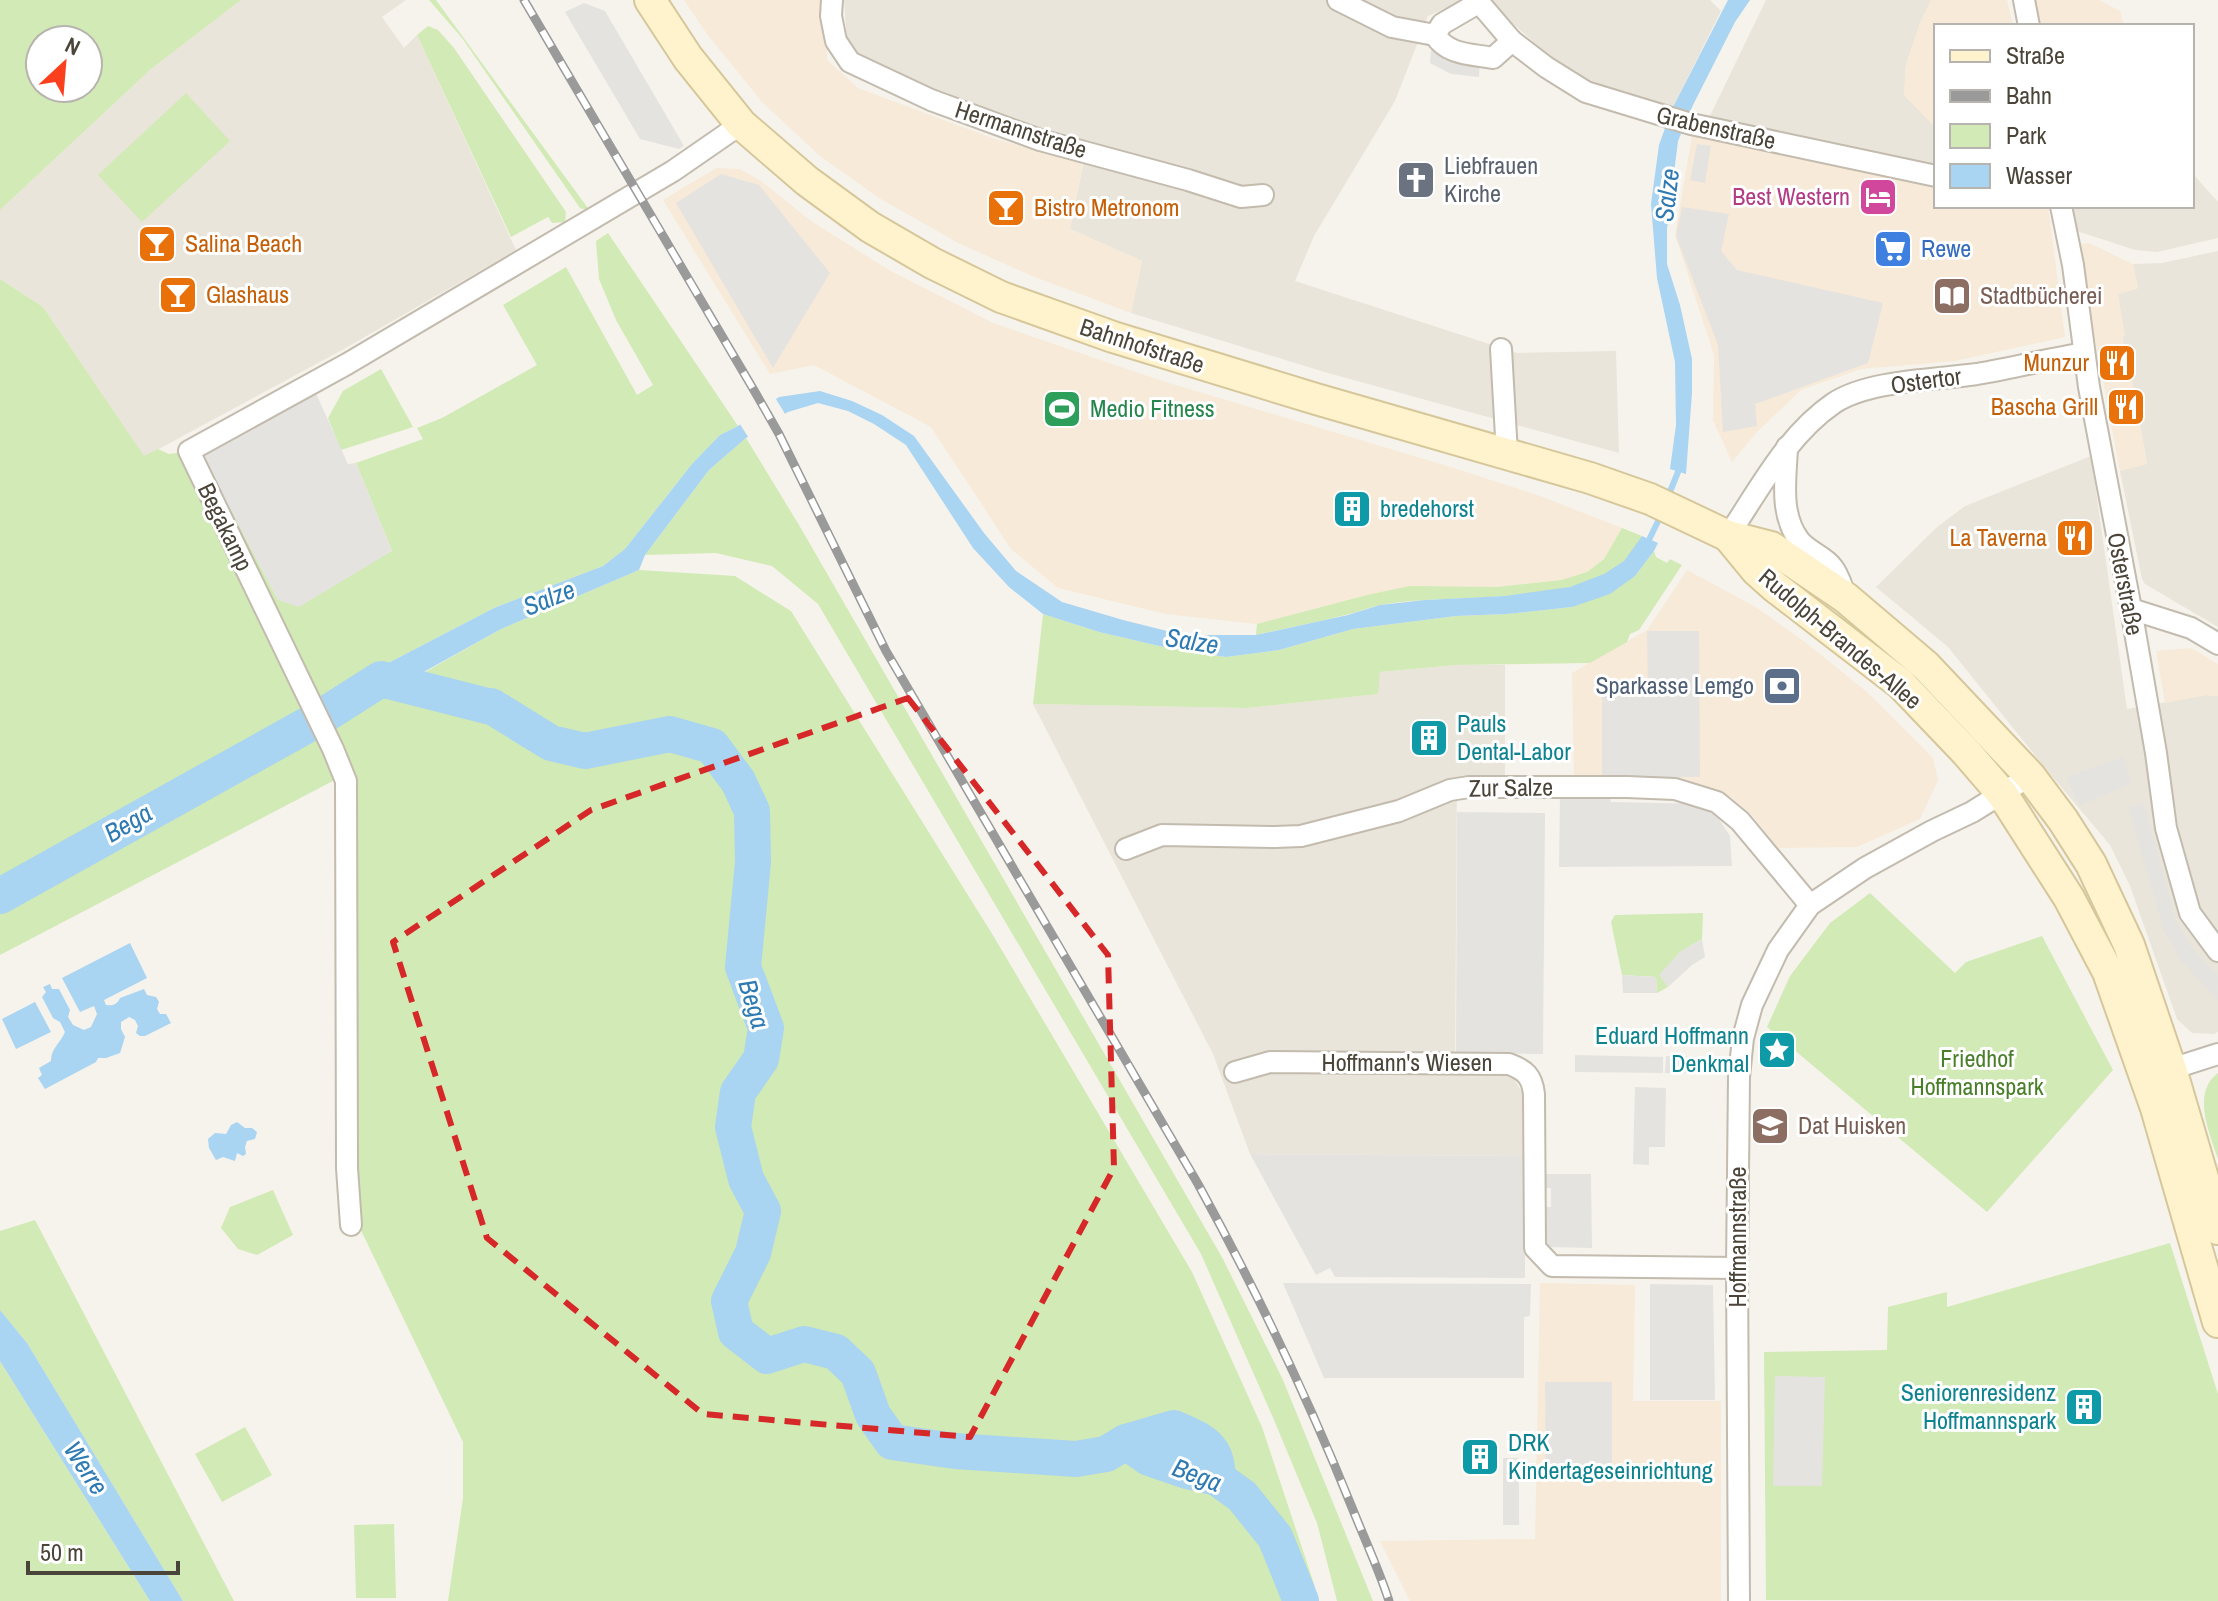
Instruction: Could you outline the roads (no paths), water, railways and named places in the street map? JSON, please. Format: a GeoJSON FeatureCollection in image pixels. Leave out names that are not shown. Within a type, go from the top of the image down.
{"type":"FeatureCollection","features":[{"type":"Feature","properties":{"kind":"main road","name":"Bahnhofstraße"},"geometry":{"type":"LineString","coordinates":[[650,0],[688,58],[741,124],[807,181],[870,227],[932,263],[1001,297],[1061,320],[1650,499],[1728,536]]}},
{"type":"Feature","properties":{"kind":"main road","name":"Rudolph-Brandes-Allee"},"geometry":{"type":"LineString","coordinates":[[1728,536],[1771,547],[1846,598],[1926,666],[2030,776],[2063,820],[2091,864],[2129,945],[2171,1069],[2218,1229]]}},
{"type":"Feature","properties":{"kind":"main road","name":"Rudolph-Brandes-Allee"},"geometry":{"type":"LineString","coordinates":[[1728,536],[1756,570],[1775,587],[1901,684],[1966,752],[2003,795],[2069,898],[2108,972],[2156,1108],[2218,1322]]}},
{"type":"Feature","properties":{"kind":"street","name":"Hermannstraße"},"geometry":{"type":"LineString","coordinates":[[832,0],[831,16],[836,41],[850,62],[931,100],[1040,140],[1241,197],[1263,195]]}},
{"type":"Feature","properties":{"kind":"street"},"geometry":{"type":"LineString","coordinates":[[1338,0],[1392,27],[1435,35]]}},
{"type":"Feature","properties":{"kind":"street"},"geometry":{"type":"LineString","coordinates":[[2024,0],[2029,24]]}},
{"type":"Feature","properties":{"kind":"street"},"geometry":{"type":"LineString","coordinates":[[1435,35],[1442,24],[1477,1]]}},
{"type":"Feature","properties":{"kind":"street","name":"Grabenstraße"},"geometry":{"type":"LineString","coordinates":[[1477,1],[1512,41],[1586,92],[1691,124],[1934,176]]}},
{"type":"Feature","properties":{"kind":"street"},"geometry":{"type":"LineString","coordinates":[[1435,35],[1440,44],[1456,52],[1493,58],[1512,41]]}},
{"type":"Feature","properties":{"kind":"street","name":"Begakamp"},"geometry":{"type":"LineString","coordinates":[[351,1225],[347,1168],[346,781],[189,451],[347,364],[673,171],[741,124]]}},
{"type":"Feature","properties":{"kind":"street","name":"Osterstraße"},"geometry":{"type":"LineString","coordinates":[[2061,208],[2166,828],[2190,913],[2218,951]]}},
{"type":"Feature","properties":{"kind":"street"},"geometry":{"type":"LineString","coordinates":[[1501,349],[1507,454]]}},
{"type":"Feature","properties":{"kind":"street","name":"Ostertor"},"geometry":{"type":"LineString","coordinates":[[1728,536],[1787,447],[1835,403],[1857,392],[1905,382],[1982,373],[2084,353]]}},
{"type":"Feature","properties":{"kind":"street"},"geometry":{"type":"LineString","coordinates":[[1787,447],[1784,499],[1792,527],[1809,550],[1833,568],[1846,598]]}},
{"type":"Feature","properties":{"kind":"street"},"geometry":{"type":"LineString","coordinates":[[2131,609],[2191,628],[2218,644]]}},
{"type":"Feature","properties":{"kind":"street","name":"Hoffmannstraße"},"geometry":{"type":"LineString","coordinates":[[1739,1601],[1739,1077],[1743,1038],[1752,1005],[1778,950],[1810,905],[1865,868],[2003,795],[2030,776]]}},
{"type":"Feature","properties":{"kind":"street","name":"Zur Salze"},"geometry":{"type":"LineString","coordinates":[[1126,849],[1162,835],[1301,836],[1399,811],[1450,790],[1469,787],[1675,789],[1717,802],[1740,821],[1810,905]]}},
{"type":"Feature","properties":{"kind":"street"},"geometry":{"type":"LineString","coordinates":[[2171,1069],[2218,1054]]}},
{"type":"Feature","properties":{"kind":"street","name":"Hoffmann's Wiesen"},"geometry":{"type":"LineString","coordinates":[[1235,1072],[1270,1062],[1509,1064],[1524,1069],[1532,1081],[1534,1094],[1535,1248],[1552,1266],[1737,1268]]}},
{"type":"Feature","properties":{"kind":"water"},"geometry":{"type":"Polygon","coordinates":[[[1728,0],[1750,0],[1735,22],[1678,141],[1667,229],[1667,264],[1692,359],[1686,474],[1670,469],[1676,425],[1675,362],[1657,278],[1651,204],[1659,145],[1672,109],[1728,0]]]}},
{"type":"Feature","properties":{"kind":"water"},"geometry":{"type":"Polygon","coordinates":[[[820,391],[882,415],[914,436],[984,533],[1016,571],[1062,602],[1183,635],[1256,635],[1380,605],[1505,596],[1570,587],[1604,574],[1624,561],[1642,536],[1658,543],[1635,576],[1610,594],[1572,607],[1456,616],[1353,629],[1279,650],[1226,657],[1168,648],[1099,632],[1043,614],[1009,587],[973,548],[906,445],[848,411],[818,403],[788,412],[746,438],[709,470],[645,555],[639,570],[501,629],[411,679],[371,672],[494,608],[603,566],[625,549],[692,464],[720,435],[779,397],[820,391]]]}},
{"type":"Feature","properties":{"kind":"water"},"geometry":{"type":"Polygon","coordinates":[[[130,943],[147,978],[104,1000],[106,1005],[144,989],[147,995],[156,997],[159,1002],[157,1009],[160,1014],[166,1014],[171,1023],[140,1036],[136,1033],[138,1026],[135,1020],[129,1017],[121,1022],[125,1037],[120,1053],[98,1058],[96,1062],[45,1089],[38,1078],[42,1075],[39,1068],[51,1061],[54,1049],[65,1032],[42,997],[46,992],[43,987],[50,984],[52,989],[59,989],[70,1010],[68,1017],[73,1025],[84,1030],[91,1027],[97,1014],[94,1006],[80,1012],[62,978],[130,943]]]}},
{"type":"Feature","properties":{"kind":"water"},"geometry":{"type":"Polygon","coordinates":[[[35,1002],[51,1032],[16,1049],[2,1019],[35,1002]]]}},
{"type":"Feature","properties":{"kind":"water"},"geometry":{"type":"Polygon","coordinates":[[[237,1122],[257,1132],[255,1139],[247,1141],[246,1154],[237,1153],[235,1161],[223,1157],[216,1160],[208,1139],[215,1133],[226,1134],[237,1122]]]}},
{"type":"Feature","properties":{"kind":"water","name":"Werre"},"geometry":{"type":"Polygon","coordinates":[[[0,1310],[27,1343],[183,1601],[150,1601],[0,1361],[0,1310]]]}},
{"type":"Feature","properties":{"kind":"waterway","name":"Salze"},"geometry":{"type":"LineString","coordinates":[[1667,499],[1679,464]]}},
{"type":"Feature","properties":{"kind":"waterway","name":"Salze"},"geometry":{"type":"LineString","coordinates":[[1646,546],[1662,513]]}},
{"type":"Feature","properties":{"kind":"waterway","name":"Salze"},"geometry":{"type":"LineString","coordinates":[[381,679],[395,672]]}},
{"type":"Feature","properties":{"kind":"waterway","name":"Bega"},"geometry":{"type":"LineString","coordinates":[[0,896],[318,719],[381,679],[491,706],[551,743],[585,751],[670,734],[712,746],[738,781],[752,811],[753,862],[743,967],[766,1028],[761,1059],[738,1092],[733,1127],[746,1179],[763,1211],[753,1253],[729,1301],[736,1332],[767,1356],[804,1344],[836,1352],[858,1373],[873,1415],[892,1442],[955,1451],[1076,1459],[1106,1454],[1126,1442],[1149,1458],[1217,1478],[1242,1496],[1275,1537],[1301,1601]]}},
{"type":"Feature","properties":{"kind":"waterway"},"geometry":{"type":"LineString","coordinates":[[1126,1442],[1174,1428],[1206,1445],[1215,1458],[1217,1478]]}},
{"type":"Feature","properties":{"kind":"railway"},"geometry":{"type":"LineString","coordinates":[[524,0],[779,434],[886,651],[1198,1184],[1261,1304],[1299,1386],[1336,1468],[1389,1601]]}},
{"type":"Feature","properties":{"kind":"place","name":"Liebfrauen Kirche"},"geometry":{"type":"Point","coordinates":[1416,180]}},
{"type":"Feature","properties":{"kind":"place","name":"Best Western"},"geometry":{"type":"Point","coordinates":[1878,197]}},
{"type":"Feature","properties":{"kind":"place","name":"Bistro Metronom"},"geometry":{"type":"Point","coordinates":[1006,208]}},
{"type":"Feature","properties":{"kind":"place","name":"Salina Beach"},"geometry":{"type":"Point","coordinates":[157,244]}},
{"type":"Feature","properties":{"kind":"place","name":"Rewe"},"geometry":{"type":"Point","coordinates":[1893,249]}},
{"type":"Feature","properties":{"kind":"place","name":"Glashaus"},"geometry":{"type":"Point","coordinates":[178,295]}},
{"type":"Feature","properties":{"kind":"place","name":"Stadtbücherei"},"geometry":{"type":"Point","coordinates":[1952,296]}},
{"type":"Feature","properties":{"kind":"place","name":"Munzur"},"geometry":{"type":"Point","coordinates":[2117,363]}},
{"type":"Feature","properties":{"kind":"place","name":"Bascha Grill"},"geometry":{"type":"Point","coordinates":[2126,407]}},
{"type":"Feature","properties":{"kind":"place","name":"Medio Fitness"},"geometry":{"type":"Point","coordinates":[1062,409]}},
{"type":"Feature","properties":{"kind":"place","name":"bredehorst"},"geometry":{"type":"Point","coordinates":[1352,509]}},
{"type":"Feature","properties":{"kind":"place","name":"La Taverna"},"geometry":{"type":"Point","coordinates":[2075,538]}},
{"type":"Feature","properties":{"kind":"place","name":"Sparkasse Lemgo"},"geometry":{"type":"Point","coordinates":[1782,686]}},
{"type":"Feature","properties":{"kind":"place","name":"Pauls Dental-Labor"},"geometry":{"type":"Point","coordinates":[1429,738]}},
{"type":"Feature","properties":{"kind":"place","name":"Eduard Hoffmann Denkmal"},"geometry":{"type":"Point","coordinates":[1777,1050]}},
{"type":"Feature","properties":{"kind":"place","name":"Dat Huisken"},"geometry":{"type":"Point","coordinates":[1770,1126]}},
{"type":"Feature","properties":{"kind":"place","name":"Seniorenresidenz Hoffmannspark"},"geometry":{"type":"Point","coordinates":[2084,1407]}},
{"type":"Feature","properties":{"kind":"place","name":"DRK Kindertageseinrichtung"},"geometry":{"type":"Point","coordinates":[1480,1457]}},
{"type":"Feature","properties":{"kind":"park label","name":"Friedhof Hoffmannspark"},"geometry":{"type":"Point","coordinates":[1977,1073]}}]}
